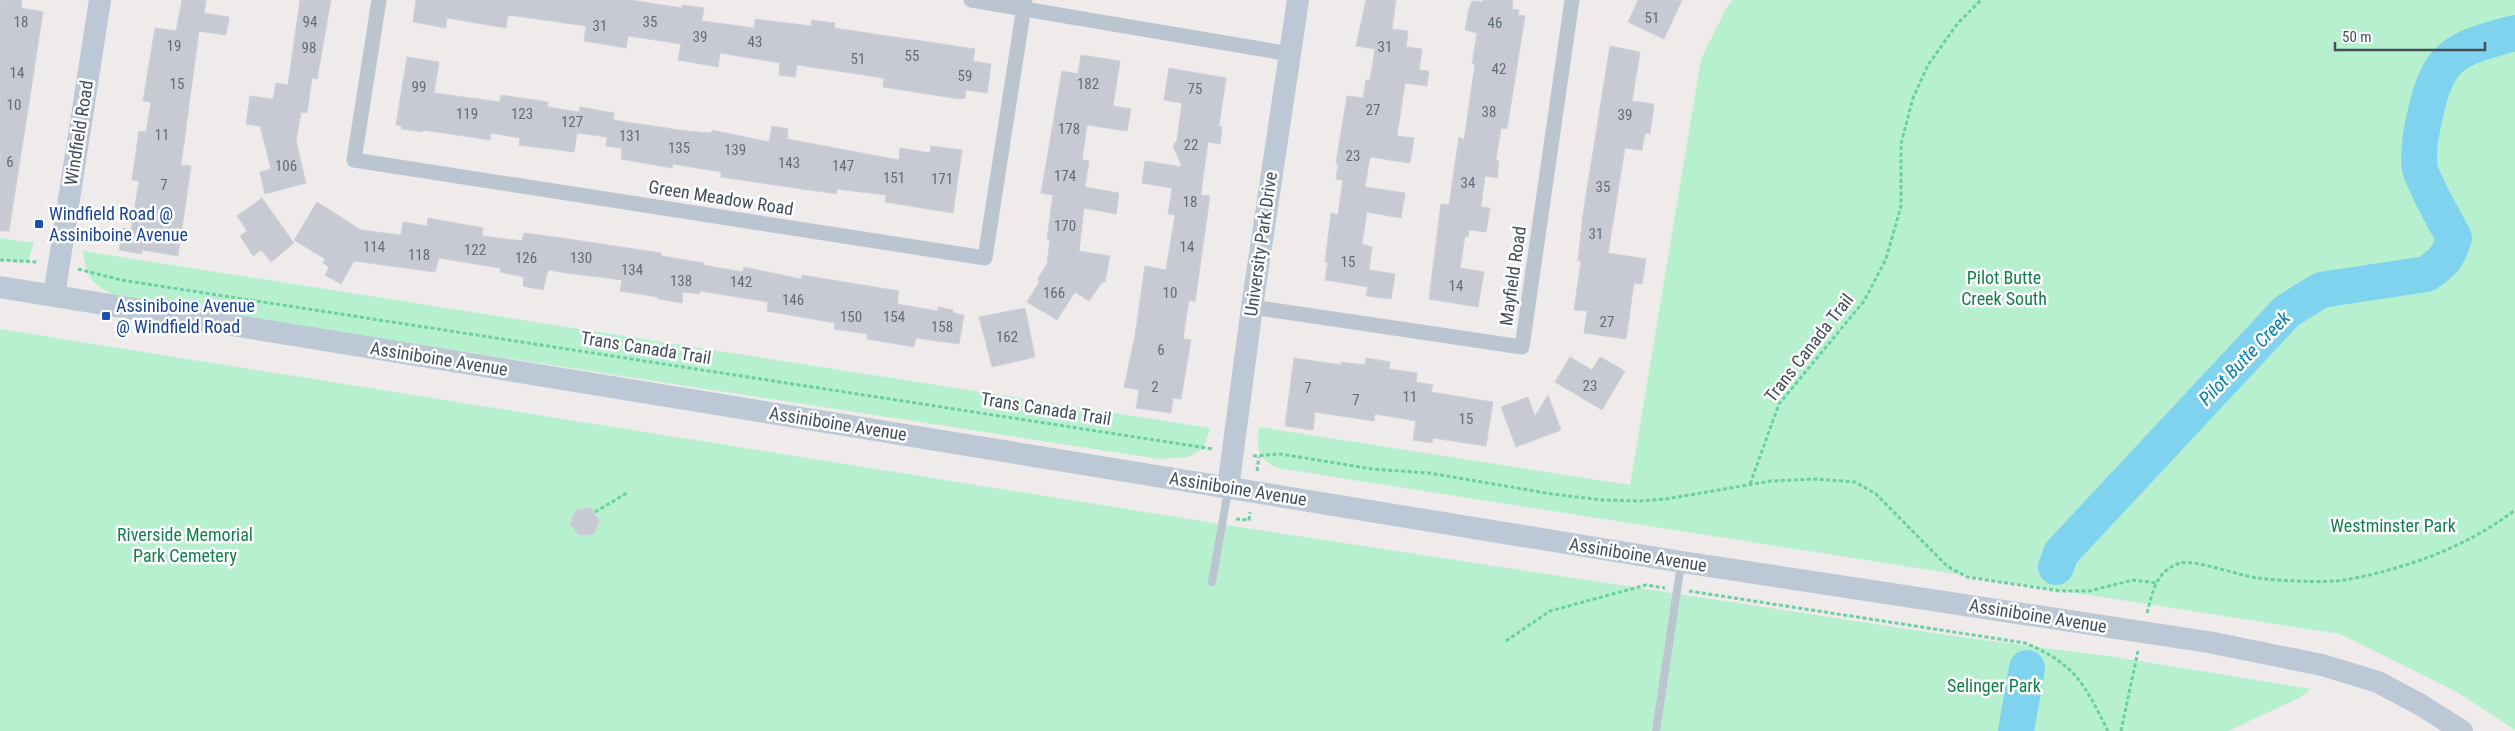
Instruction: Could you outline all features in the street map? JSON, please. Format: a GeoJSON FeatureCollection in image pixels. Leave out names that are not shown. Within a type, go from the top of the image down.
{"type":"FeatureCollection","features":[{"type":"Feature","properties":{"kind":"street","name":"Windfield Road"},"geometry":{"type":"LineString","coordinates":[[54,296],[100,0]]}},
{"type":"Feature","properties":{"kind":"street","name":"Green Meadow Road"},"geometry":{"type":"LineString","coordinates":[[379,0],[354,160],[985,258],[1024,4]]}},
{"type":"Feature","properties":{"kind":"street"},"geometry":{"type":"LineString","coordinates":[[972,0],[1024,4],[1290,54]]}},
{"type":"Feature","properties":{"kind":"street","name":"University Park Drive"},"geometry":{"type":"LineString","coordinates":[[1228,488],[1252,306],[1298,0]]}},
{"type":"Feature","properties":{"kind":"street","name":"Mayfield Road"},"geometry":{"type":"LineString","coordinates":[[1252,306],[1522,347],[1572,0]]}},
{"type":"Feature","properties":{"kind":"street","name":"Assiniboine Avenue"},"geometry":{"type":"LineString","coordinates":[[0,287],[1682,562],[2208,642],[2322,665],[2378,682],[2421,705],[2462,731]]}},
{"type":"Feature","properties":{"kind":"lane"},"geometry":{"type":"LineString","coordinates":[[1212,582],[1228,488]]}},
{"type":"Feature","properties":{"kind":"lane"},"geometry":{"type":"LineString","coordinates":[[1656,731],[1682,562]]}},
{"type":"Feature","properties":{"kind":"path","name":"Trans Canada Trail"},"geometry":{"type":"LineString","coordinates":[[1750,484],[1779,404],[1864,301],[1886,259],[1901,206],[1901,144],[1913,98],[1928,65],[1958,23],[1981,0]]}},
{"type":"Feature","properties":{"kind":"path"},"geometry":{"type":"LineString","coordinates":[[0,260],[28,261]]}},
{"type":"Feature","properties":{"kind":"path","name":"Trans Canada Trail"},"geometry":{"type":"LineString","coordinates":[[87,270],[121,280],[1202,448]]}},
{"type":"Feature","properties":{"kind":"path"},"geometry":{"type":"LineString","coordinates":[[1259,457],[1281,454],[1372,469],[1428,473],[1552,494],[1603,500],[1640,501],[1666,499],[1750,484],[1816,479],[1855,482],[1876,494],[1947,566],[1967,576],[2060,591],[2089,591],[2133,580],[2156,583]]}},
{"type":"Feature","properties":{"kind":"path"},"geometry":{"type":"LineString","coordinates":[[597,511],[607,503],[627,493]]}},
{"type":"Feature","properties":{"kind":"path"},"geometry":{"type":"LineString","coordinates":[[2121,731],[2142,632],[2156,583],[2168,568],[2183,562],[2259,578],[2344,580],[2426,558],[2490,528],[2515,510]]}},
{"type":"Feature","properties":{"kind":"path"},"geometry":{"type":"LineString","coordinates":[[1506,641],[1550,611],[1609,597],[1646,585],[1678,589],[2025,642],[2049,653],[2072,670],[2090,696],[2108,731]]}},
{"type":"Feature","properties":{"kind":"green space","name":"Pilot Butte Creek South"},"geometry":{"type":"Polygon","coordinates":[[[1733,0],[2515,0],[2515,730],[2457,692],[2340,634],[1277,468],[1265,460],[1258,447],[1259,427],[1630,485],[1701,59],[1728,5],[1733,0]]]}},
{"type":"Feature","properties":{"kind":"green space"},"geometry":{"type":"Polygon","coordinates":[[[0,238],[34,243],[28,261],[0,260],[0,238]]]}},
{"type":"Feature","properties":{"kind":"green space"},"geometry":{"type":"Polygon","coordinates":[[[83,251],[1210,428],[1203,449],[1188,457],[1159,459],[118,298],[102,289],[92,280],[86,269],[83,251]]]}},
{"type":"Feature","properties":{"kind":"green space","name":"Riverside Memorial Park Cemetery"},"geometry":{"type":"Polygon","coordinates":[[[0,329],[1233,526],[1954,636],[2115,657],[2311,689],[2299,698],[2228,731],[0,731],[0,329]]]}},
{"type":"Feature","properties":{"kind":"building"},"geometry":{"type":"Polygon","coordinates":[[[0,0],[22,0],[21,8],[43,12],[9,231],[0,231],[0,0]]]}},
{"type":"Feature","properties":{"kind":"building"},"geometry":{"type":"Polygon","coordinates":[[[182,0],[206,0],[204,13],[229,17],[226,35],[199,31],[181,165],[191,166],[178,256],[142,250],[142,254],[119,250],[123,228],[131,230],[139,181],[132,180],[139,131],[146,132],[151,102],[143,101],[155,28],[176,31],[182,0]]]}},
{"type":"Feature","properties":{"kind":"building"},"geometry":{"type":"Polygon","coordinates":[[[300,0],[331,0],[317,79],[312,78],[307,113],[301,112],[296,141],[306,183],[265,194],[260,172],[271,169],[260,126],[246,124],[250,96],[273,99],[276,83],[288,85],[300,0]]]}},
{"type":"Feature","properties":{"kind":"building"},"geometry":{"type":"Polygon","coordinates":[[[416,0],[631,0],[682,8],[682,5],[704,8],[702,21],[754,28],[755,19],[811,26],[812,20],[835,23],[834,28],[975,49],[973,61],[991,64],[987,93],[966,90],[965,98],[959,99],[883,87],[884,78],[797,65],[795,77],[779,75],[780,63],[720,53],[718,67],[678,60],[681,44],[628,36],[626,48],[584,41],[586,26],[508,15],[506,28],[447,18],[446,28],[413,22],[416,0]]]}},
{"type":"Feature","properties":{"kind":"building"},"geometry":{"type":"Polygon","coordinates":[[[1366,0],[1396,0],[1392,29],[1408,31],[1406,47],[1422,49],[1419,70],[1429,71],[1427,86],[1405,83],[1397,136],[1414,138],[1410,163],[1370,157],[1365,187],[1405,193],[1401,218],[1367,212],[1362,244],[1372,247],[1369,270],[1395,274],[1391,299],[1366,296],[1368,287],[1325,280],[1328,262],[1325,262],[1331,213],[1338,215],[1343,180],[1336,179],[1338,164],[1336,163],[1347,96],[1363,98],[1366,80],[1370,80],[1375,49],[1356,46],[1366,0]]]}},
{"type":"Feature","properties":{"kind":"building"},"geometry":{"type":"Polygon","coordinates":[[[1483,0],[1513,0],[1512,9],[1519,10],[1518,15],[1525,16],[1507,129],[1501,128],[1496,160],[1499,161],[1497,178],[1485,176],[1481,207],[1490,208],[1486,232],[1469,230],[1468,237],[1465,236],[1460,268],[1484,272],[1478,307],[1429,299],[1441,204],[1449,205],[1459,137],[1464,140],[1475,64],[1472,64],[1477,33],[1465,30],[1472,1],[1482,2],[1483,0]]]}},
{"type":"Feature","properties":{"kind":"building"},"geometry":{"type":"Polygon","coordinates":[[[1638,0],[1682,0],[1664,39],[1628,22],[1638,0]]]}},
{"type":"Feature","properties":{"kind":"building"},"geometry":{"type":"Polygon","coordinates":[[[1610,46],[1640,52],[1632,101],[1654,104],[1650,134],[1645,133],[1642,150],[1625,148],[1608,253],[1646,259],[1642,284],[1634,283],[1626,339],[1584,333],[1587,311],[1574,310],[1581,261],[1578,261],[1583,214],[1610,46]]]}},
{"type":"Feature","properties":{"kind":"building"},"geometry":{"type":"Polygon","coordinates":[[[1081,55],[1120,61],[1113,106],[1131,109],[1127,131],[1087,125],[1082,160],[1089,161],[1085,187],[1119,193],[1116,214],[1084,208],[1079,251],[1110,256],[1105,282],[1102,282],[1089,301],[1075,292],[1057,320],[1027,302],[1040,281],[1037,280],[1047,264],[1050,239],[1047,239],[1053,195],[1041,193],[1062,71],[1078,74],[1081,55]]]}},
{"type":"Feature","properties":{"kind":"building"},"geometry":{"type":"Polygon","coordinates":[[[407,57],[439,62],[434,93],[500,102],[501,95],[548,102],[548,107],[579,112],[580,107],[614,113],[613,120],[686,131],[711,133],[712,130],[769,142],[772,126],[788,129],[787,139],[899,160],[900,148],[930,153],[931,146],[962,150],[953,213],[885,202],[886,195],[837,189],[836,194],[721,177],[721,172],[673,164],[672,168],[621,159],[622,148],[606,146],[607,137],[577,133],[574,152],[519,145],[520,138],[491,133],[490,140],[423,130],[423,132],[401,129],[402,126],[396,125],[407,57]]]}},
{"type":"Feature","properties":{"kind":"building"},"geometry":{"type":"Polygon","coordinates":[[[1169,68],[1226,78],[1219,126],[1222,127],[1220,144],[1208,142],[1203,178],[1201,195],[1210,196],[1195,302],[1189,300],[1183,339],[1191,340],[1181,399],[1173,398],[1171,413],[1136,408],[1139,390],[1124,387],[1135,336],[1145,266],[1166,270],[1175,215],[1168,214],[1172,188],[1142,183],[1145,161],[1182,167],[1173,146],[1177,140],[1182,103],[1164,100],[1169,68]]]}},
{"type":"Feature","properties":{"kind":"building"},"geometry":{"type":"Polygon","coordinates":[[[262,198],[294,243],[271,262],[261,250],[253,256],[240,236],[247,231],[237,216],[262,198]]]}},
{"type":"Feature","properties":{"kind":"building"},"geometry":{"type":"Polygon","coordinates":[[[317,202],[361,230],[401,235],[403,222],[427,226],[428,218],[483,228],[482,236],[522,241],[524,233],[562,238],[661,253],[661,256],[743,272],[744,267],[801,279],[802,275],[899,291],[897,304],[938,311],[938,307],[953,310],[953,313],[964,315],[959,344],[916,338],[914,347],[867,339],[868,334],[834,329],[835,323],[767,311],[768,302],[700,291],[699,294],[683,292],[682,303],[620,291],[622,280],[548,270],[543,290],[523,286],[524,277],[500,272],[500,268],[439,258],[435,272],[354,261],[341,284],[325,275],[329,267],[323,263],[325,259],[294,240],[317,202]]]}},
{"type":"Feature","properties":{"kind":"building"},"geometry":{"type":"Polygon","coordinates":[[[1025,308],[1035,357],[992,367],[979,317],[1025,308]]]}},
{"type":"Feature","properties":{"kind":"building"},"geometry":{"type":"Polygon","coordinates":[[[1570,357],[1592,370],[1600,357],[1625,371],[1602,410],[1555,382],[1570,357]]]}},
{"type":"Feature","properties":{"kind":"building"},"geometry":{"type":"Polygon","coordinates":[[[1294,358],[1341,365],[1341,362],[1365,365],[1366,358],[1390,362],[1389,369],[1417,373],[1416,382],[1433,385],[1431,392],[1493,402],[1486,446],[1433,438],[1432,443],[1413,440],[1416,421],[1375,414],[1374,421],[1315,412],[1313,430],[1285,426],[1294,358]]]}},
{"type":"Feature","properties":{"kind":"building"},"geometry":{"type":"Polygon","coordinates":[[[1548,395],[1561,430],[1516,447],[1501,407],[1528,397],[1535,416],[1548,395]]]}},
{"type":"Feature","properties":{"kind":"building"},"geometry":{"type":"Polygon","coordinates":[[[591,508],[599,520],[594,534],[579,535],[570,524],[576,510],[591,508]]]}},
{"type":"Feature","properties":{"kind":"waterway","name":"Pilot Butte Creek"},"geometry":{"type":"LineString","coordinates":[[2056,567],[2061,553],[2287,311],[2321,290],[2426,274],[2444,259],[2450,250],[2454,238],[2425,183],[2419,162],[2421,135],[2430,94],[2444,66],[2453,56],[2464,49],[2515,33]]}},
{"type":"Feature","properties":{"kind":"waterway","name":"Pilot Butte Creek"},"geometry":{"type":"LineString","coordinates":[[2016,731],[2027,668]]}},
{"type":"Feature","properties":{"kind":"place","name":"Windfield Road @ Assiniboine Avenue"},"geometry":{"type":"Point","coordinates":[39,224]}},
{"type":"Feature","properties":{"kind":"place","name":"Assiniboine Avenue @ Windfield Road"},"geometry":{"type":"Point","coordinates":[106,316]}},
{"type":"Feature","properties":{"kind":"park label","name":"Westminster Park"},"geometry":{"type":"Point","coordinates":[2393,526]}},
{"type":"Feature","properties":{"kind":"park label","name":"Selinger Park"},"geometry":{"type":"Point","coordinates":[1994,686]}}]}
